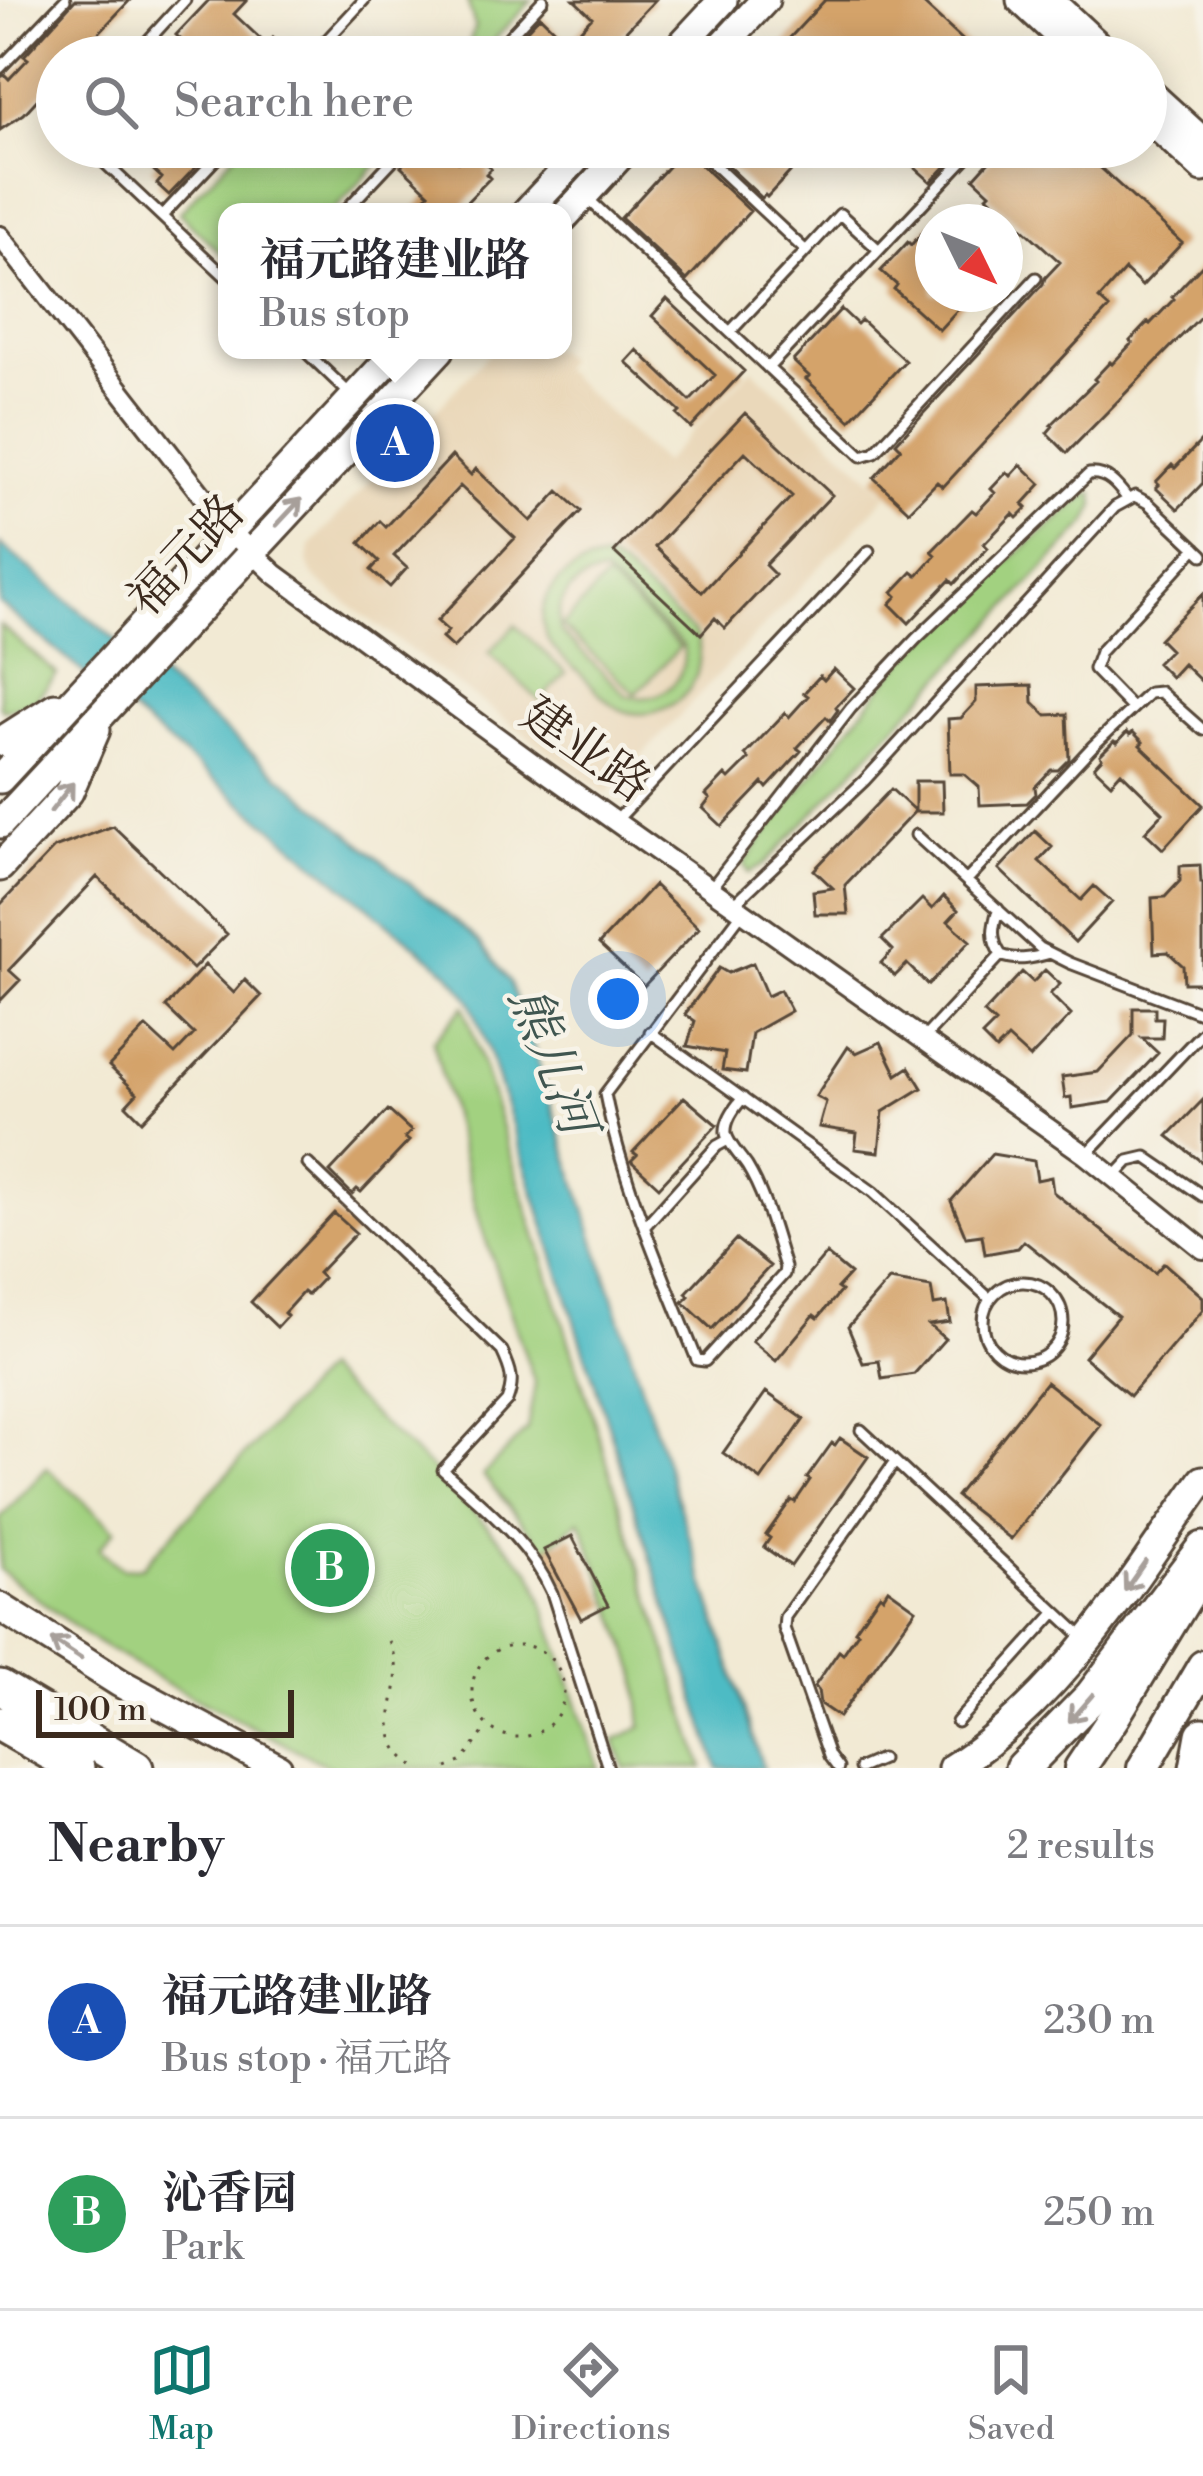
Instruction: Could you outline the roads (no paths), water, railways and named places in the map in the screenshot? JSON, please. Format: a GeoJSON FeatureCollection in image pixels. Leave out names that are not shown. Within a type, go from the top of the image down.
{"type":"FeatureCollection","features":[{"type":"Feature","properties":{"kind":"highway"},"geometry":{"type":"LineString","coordinates":[[1022,1768],[1092,1696],[1203,1549]]}},
{"type":"Feature","properties":{"kind":"highway"},"geometry":{"type":"LineString","coordinates":[[0,1687],[136,1768]]}},
{"type":"Feature","properties":{"kind":"highway"},"geometry":{"type":"LineString","coordinates":[[0,1724],[77,1768]]}},
{"type":"Feature","properties":{"kind":"highway"},"geometry":{"type":"LineString","coordinates":[[1197,1768],[1203,1736]]}},
{"type":"Feature","properties":{"kind":"main road"},"geometry":{"type":"LineString","coordinates":[[690,36],[723,0]]}},
{"type":"Feature","properties":{"kind":"main road"},"geometry":{"type":"LineString","coordinates":[[732,36],[765,0]]}},
{"type":"Feature","properties":{"kind":"main road"},"geometry":{"type":"LineString","coordinates":[[1021,0],[1060,36]]}},
{"type":"Feature","properties":{"kind":"main road"},"geometry":{"type":"LineString","coordinates":[[1049,0],[1088,36]]}},
{"type":"Feature","properties":{"kind":"main road"},"geometry":{"type":"LineString","coordinates":[[1167,109],[1203,142]]}},
{"type":"Feature","properties":{"kind":"main road"},"geometry":{"type":"LineString","coordinates":[[1167,135],[1203,168]]}},
{"type":"Feature","properties":{"kind":"main road"},"geometry":{"type":"LineString","coordinates":[[534,203],[567,168]]}},
{"type":"Feature","properties":{"kind":"main road"},"geometry":{"type":"LineString","coordinates":[[572,208],[609,168]]}},
{"type":"Feature","properties":{"kind":"main road","name":"福元路"},"geometry":{"type":"LineString","coordinates":[[0,779],[390,359]]}},
{"type":"Feature","properties":{"kind":"main road","name":"福元路"},"geometry":{"type":"LineString","coordinates":[[0,824],[432,359]]}},
{"type":"Feature","properties":{"kind":"main road"},"geometry":{"type":"LineString","coordinates":[[5,731],[86,686]]}},
{"type":"Feature","properties":{"kind":"main road"},"geometry":{"type":"LineString","coordinates":[[0,867],[69,792],[107,709]]}},
{"type":"Feature","properties":{"kind":"main road"},"geometry":{"type":"LineString","coordinates":[[952,1768],[1040,1699],[1088,1642],[1203,1480]]}},
{"type":"Feature","properties":{"kind":"main road"},"geometry":{"type":"LineString","coordinates":[[1080,1768],[1203,1570]]}},
{"type":"Feature","properties":{"kind":"main road"},"geometry":{"type":"LineString","coordinates":[[0,1607],[120,1684],[278,1768]]}},
{"type":"Feature","properties":{"kind":"main road"},"geometry":{"type":"LineString","coordinates":[[1143,1768],[1198,1675]]}},
{"type":"Feature","properties":{"kind":"main road"},"geometry":{"type":"LineString","coordinates":[[1152,1768],[1198,1675]]}},
{"type":"Feature","properties":{"kind":"street","name":"建业路"},"geometry":{"type":"LineString","coordinates":[[0,236],[251,554],[1086,1155],[1203,1249]]}},
{"type":"Feature","properties":{"kind":"lane"},"geometry":{"type":"LineString","coordinates":[[0,68],[65,0]]}},
{"type":"Feature","properties":{"kind":"lane"},"geometry":{"type":"LineString","coordinates":[[152,36],[185,0]]}},
{"type":"Feature","properties":{"kind":"lane"},"geometry":{"type":"LineString","coordinates":[[331,36],[364,0]]}},
{"type":"Feature","properties":{"kind":"lane"},"geometry":{"type":"LineString","coordinates":[[510,36],[543,0]]}},
{"type":"Feature","properties":{"kind":"lane"},"geometry":{"type":"LineString","coordinates":[[110,168],[218,270]]}},
{"type":"Feature","properties":{"kind":"lane"},"geometry":{"type":"LineString","coordinates":[[162,217],[208,168]]}},
{"type":"Feature","properties":{"kind":"lane"},"geometry":{"type":"LineString","coordinates":[[352,203],[385,168]]}},
{"type":"Feature","properties":{"kind":"lane"},"geometry":{"type":"LineString","coordinates":[[717,168],[806,251]]}},
{"type":"Feature","properties":{"kind":"lane"},"geometry":{"type":"LineString","coordinates":[[769,368],[956,168]]}},
{"type":"Feature","properties":{"kind":"lane"},"geometry":{"type":"LineString","coordinates":[[584,195],[862,456],[874,452],[1036,278]]}},
{"type":"Feature","properties":{"kind":"lane"},"geometry":{"type":"LineString","coordinates":[[730,332],[840,214],[879,250]]}},
{"type":"Feature","properties":{"kind":"lane"},"geometry":{"type":"LineString","coordinates":[[313,359],[354,398]]}},
{"type":"Feature","properties":{"kind":"lane"},"geometry":{"type":"LineString","coordinates":[[711,888],[851,708],[916,639],[1089,474],[1108,478],[1127,498]]}},
{"type":"Feature","properties":{"kind":"lane"},"geometry":{"type":"LineString","coordinates":[[742,1098],[726,1130],[728,1140],[764,1199],[784,1274],[705,1361],[698,1360],[645,1226],[605,1094],[738,907],[865,780],[1115,507],[1136,496],[1199,551],[1100,652],[1094,664],[1132,708]]}},
{"type":"Feature","properties":{"kind":"lane"},"geometry":{"type":"LineString","coordinates":[[616,821],[869,551]]}},
{"type":"Feature","properties":{"kind":"lane"},"geometry":{"type":"LineString","coordinates":[[967,880],[1149,693],[1160,692],[1203,730]]}},
{"type":"Feature","properties":{"kind":"lane"},"geometry":{"type":"LineString","coordinates":[[916,835],[1040,948],[1203,1014]]}},
{"type":"Feature","properties":{"kind":"lane"},"geometry":{"type":"LineString","coordinates":[[998,909],[992,929],[1000,955],[1029,959],[1051,953]]}},
{"type":"Feature","properties":{"kind":"lane"},"geometry":{"type":"LineString","coordinates":[[923,1039],[1000,955]]}},
{"type":"Feature","properties":{"kind":"lane"},"geometry":{"type":"LineString","coordinates":[[650,1032],[873,1192],[990,1299]]}},
{"type":"Feature","properties":{"kind":"lane"},"geometry":{"type":"LineString","coordinates":[[1086,1155],[1203,1032]]}},
{"type":"Feature","properties":{"kind":"lane"},"geometry":{"type":"LineString","coordinates":[[645,1226],[717,1146],[728,1140]]}},
{"type":"Feature","properties":{"kind":"lane"},"geometry":{"type":"LineString","coordinates":[[1113,1177],[1129,1161],[1145,1157],[1203,1196]]}},
{"type":"Feature","properties":{"kind":"lane"},"geometry":{"type":"LineString","coordinates":[[308,1164],[502,1351],[512,1388],[507,1401],[443,1470],[512,1533],[541,1567],[608,1768]]}},
{"type":"Feature","properties":{"kind":"lane"},"geometry":{"type":"LineString","coordinates":[[1018,1282],[1048,1291],[1062,1319],[1053,1348],[1026,1362],[998,1353],[983,1327],[990,1299],[1018,1282]]}},
{"type":"Feature","properties":{"kind":"lane"},"geometry":{"type":"LineString","coordinates":[[861,1430],[1088,1642]]}},
{"type":"Feature","properties":{"kind":"lane"},"geometry":{"type":"LineString","coordinates":[[838,1768],[829,1756],[784,1628],[785,1617],[895,1462]]}},
{"type":"Feature","properties":{"kind":"lane"},"geometry":{"type":"LineString","coordinates":[[957,1722],[1056,1612]]}},
{"type":"Feature","properties":{"kind":"lane"},"geometry":{"type":"LineString","coordinates":[[860,1768],[881,1759]]}},
{"type":"Feature","properties":{"kind":"water"},"geometry":{"type":"Polygon","coordinates":[[[0,544],[479,941],[509,981],[763,1768],[718,1768],[470,1000],[449,973],[0,604],[0,544]]]}},
{"type":"Feature","properties":{"kind":"place","name":"福元路建业路"},"geometry":{"type":"Point","coordinates":[395,443]}},
{"type":"Feature","properties":{"kind":"place","name":"沁香园"},"geometry":{"type":"Point","coordinates":[330,1568]}},
{"type":"Feature","properties":{"kind":"water label","name":"熊儿河"},"geometry":{"type":"Point","coordinates":[551,1061]}}]}
